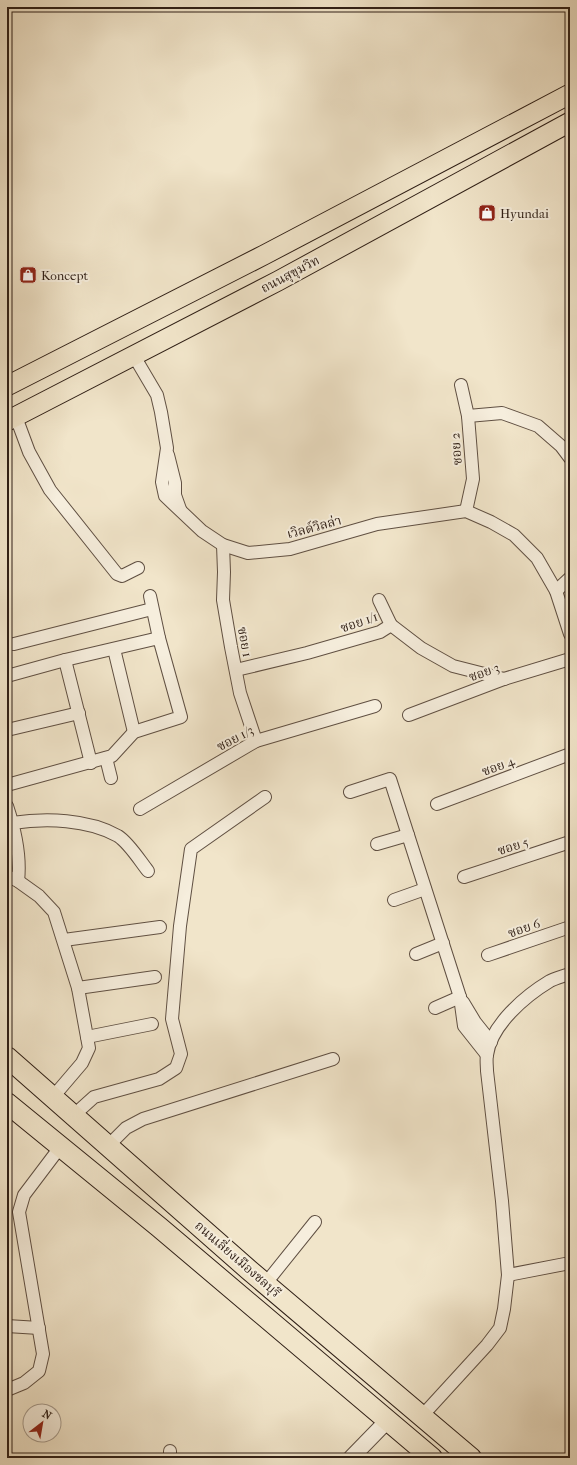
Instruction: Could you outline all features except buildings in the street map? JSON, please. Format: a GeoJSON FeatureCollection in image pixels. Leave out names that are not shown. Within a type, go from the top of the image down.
{"type":"FeatureCollection","features":[{"type":"Feature","properties":{"kind":"highway","name":"ถนนเลี่ยงเมืองชลบุรี"},"geometry":{"type":"LineString","coordinates":[[7,1057],[266,1283],[471,1458]]}},
{"type":"Feature","properties":{"kind":"highway","name":"ถนนเลี่ยงเมืองชลบุรี"},"geometry":{"type":"LineString","coordinates":[[7,1103],[159,1227],[432,1458]]}},
{"type":"Feature","properties":{"kind":"main road"},"geometry":{"type":"LineString","coordinates":[[7,386],[264,255],[570,94]]}},
{"type":"Feature","properties":{"kind":"main road","name":"ถนนสุขุมวิท"},"geometry":{"type":"LineString","coordinates":[[11,419],[278,281],[567,127]]}},
{"type":"Feature","properties":{"kind":"main road"},"geometry":{"type":"LineString","coordinates":[[77,350],[75,357],[77,367],[86,375],[92,377]]}},
{"type":"Feature","properties":{"kind":"street","name":"เวิลด์วิลล่า"},"geometry":{"type":"LineString","coordinates":[[134,356],[157,394],[175,483],[175,495],[181,512],[202,531],[223,545],[248,553],[290,549],[377,524],[466,511]]}},
{"type":"Feature","properties":{"kind":"street","name":"ซอย 2"},"geometry":{"type":"LineString","coordinates":[[461,385],[468,416],[472,479],[466,511]]}},
{"type":"Feature","properties":{"kind":"street"},"geometry":{"type":"LineString","coordinates":[[468,416],[502,413],[538,426],[561,446],[570,458]]}},
{"type":"Feature","properties":{"kind":"street"},"geometry":{"type":"LineString","coordinates":[[11,419],[50,490],[117,574],[122,576],[138,568]]}},
{"type":"Feature","properties":{"kind":"street"},"geometry":{"type":"LineString","coordinates":[[466,511],[491,522],[514,535],[537,558],[556,591],[570,634]]}},
{"type":"Feature","properties":{"kind":"street","name":"ซอย 1"},"geometry":{"type":"LineString","coordinates":[[223,545],[223,600],[240,693],[256,741]]}},
{"type":"Feature","properties":{"kind":"street"},"geometry":{"type":"LineString","coordinates":[[556,591],[570,578]]}},
{"type":"Feature","properties":{"kind":"street"},"geometry":{"type":"LineString","coordinates":[[7,785],[112,756],[134,732],[181,717],[159,638],[150,596]]}},
{"type":"Feature","properties":{"kind":"street"},"geometry":{"type":"LineString","coordinates":[[379,600],[391,625]]}},
{"type":"Feature","properties":{"kind":"street"},"geometry":{"type":"LineString","coordinates":[[14,644],[152,609]]}},
{"type":"Feature","properties":{"kind":"street","name":"ซอย 1/1"},"geometry":{"type":"LineString","coordinates":[[236,670],[307,653],[380,632],[391,625],[421,648],[454,666],[504,679]]}},
{"type":"Feature","properties":{"kind":"street"},"geometry":{"type":"LineString","coordinates":[[7,676],[65,660],[114,650],[159,638]]}},
{"type":"Feature","properties":{"kind":"street"},"geometry":{"type":"LineString","coordinates":[[114,650],[134,732]]}},
{"type":"Feature","properties":{"kind":"street","name":"ซอย 3"},"geometry":{"type":"LineString","coordinates":[[409,715],[504,679],[570,659]]}},
{"type":"Feature","properties":{"kind":"street"},"geometry":{"type":"LineString","coordinates":[[65,660],[91,763]]}},
{"type":"Feature","properties":{"kind":"street","name":"ซอย 1/3"},"geometry":{"type":"LineString","coordinates":[[140,809],[256,741],[375,706]]}},
{"type":"Feature","properties":{"kind":"street"},"geometry":{"type":"LineString","coordinates":[[7,730],[79,713]]}},
{"type":"Feature","properties":{"kind":"street","name":"ซอย 4"},"geometry":{"type":"LineString","coordinates":[[437,804],[570,754]]}},
{"type":"Feature","properties":{"kind":"street"},"geometry":{"type":"LineString","coordinates":[[106,758],[110,778]]}},
{"type":"Feature","properties":{"kind":"street"},"geometry":{"type":"LineString","coordinates":[[350,792],[390,779],[460,997],[464,1026],[486,1055]]}},
{"type":"Feature","properties":{"kind":"street"},"geometry":{"type":"LineString","coordinates":[[74,1115],[94,1097],[159,1079],[176,1068],[181,1054],[172,1019],[180,926],[191,849],[265,797]]}},
{"type":"Feature","properties":{"kind":"street"},"geometry":{"type":"LineString","coordinates":[[7,806],[12,823],[20,866],[18,881]]}},
{"type":"Feature","properties":{"kind":"street"},"geometry":{"type":"LineString","coordinates":[[12,823],[32,820],[48,820],[96,827],[119,837],[148,871]]}},
{"type":"Feature","properties":{"kind":"street"},"geometry":{"type":"LineString","coordinates":[[377,844],[408,835]]}},
{"type":"Feature","properties":{"kind":"street","name":"ซอย 5"},"geometry":{"type":"LineString","coordinates":[[464,877],[570,842]]}},
{"type":"Feature","properties":{"kind":"street"},"geometry":{"type":"LineString","coordinates":[[7,876],[18,881],[39,896],[54,912],[78,988],[88,1036],[89,1048],[82,1063],[53,1097]]}},
{"type":"Feature","properties":{"kind":"street"},"geometry":{"type":"LineString","coordinates":[[394,900],[425,889]]}},
{"type":"Feature","properties":{"kind":"street"},"geometry":{"type":"LineString","coordinates":[[64,940],[160,927]]}},
{"type":"Feature","properties":{"kind":"street","name":"ซอย 6"},"geometry":{"type":"LineString","coordinates":[[488,955],[570,927]]}},
{"type":"Feature","properties":{"kind":"street"},"geometry":{"type":"LineString","coordinates":[[416,954],[443,943]]}},
{"type":"Feature","properties":{"kind":"street"},"geometry":{"type":"LineString","coordinates":[[422,1416],[487,1345],[500,1328],[504,1309],[508,1275],[502,1201],[486,1055],[491,1042],[504,1019],[520,1002],[550,981],[570,974]]}},
{"type":"Feature","properties":{"kind":"street"},"geometry":{"type":"LineString","coordinates":[[78,988],[155,977]]}},
{"type":"Feature","properties":{"kind":"street"},"geometry":{"type":"LineString","coordinates":[[435,1008],[460,997]]}},
{"type":"Feature","properties":{"kind":"street"},"geometry":{"type":"LineString","coordinates":[[460,997],[475,1022],[491,1042]]}},
{"type":"Feature","properties":{"kind":"street"},"geometry":{"type":"LineString","coordinates":[[88,1036],[152,1024]]}},
{"type":"Feature","properties":{"kind":"street"},"geometry":{"type":"LineString","coordinates":[[109,1145],[126,1128],[143,1119],[333,1059]]}},
{"type":"Feature","properties":{"kind":"street"},"geometry":{"type":"LineString","coordinates":[[7,1390],[24,1383],[39,1371],[43,1354],[19,1212],[24,1195],[61,1146]]}},
{"type":"Feature","properties":{"kind":"street"},"geometry":{"type":"LineString","coordinates":[[266,1283],[315,1222]]}},
{"type":"Feature","properties":{"kind":"street"},"geometry":{"type":"LineString","coordinates":[[508,1275],[570,1263]]}},
{"type":"Feature","properties":{"kind":"street"},"geometry":{"type":"LineString","coordinates":[[7,1326],[39,1328]]}},
{"type":"Feature","properties":{"kind":"street"},"geometry":{"type":"LineString","coordinates":[[351,1458],[388,1420]]}},
{"type":"Feature","properties":{"kind":"place","name":"Hyundai"},"geometry":{"type":"Point","coordinates":[487,213]}},
{"type":"Feature","properties":{"kind":"place","name":"Koncept"},"geometry":{"type":"Point","coordinates":[28,275]}}]}
